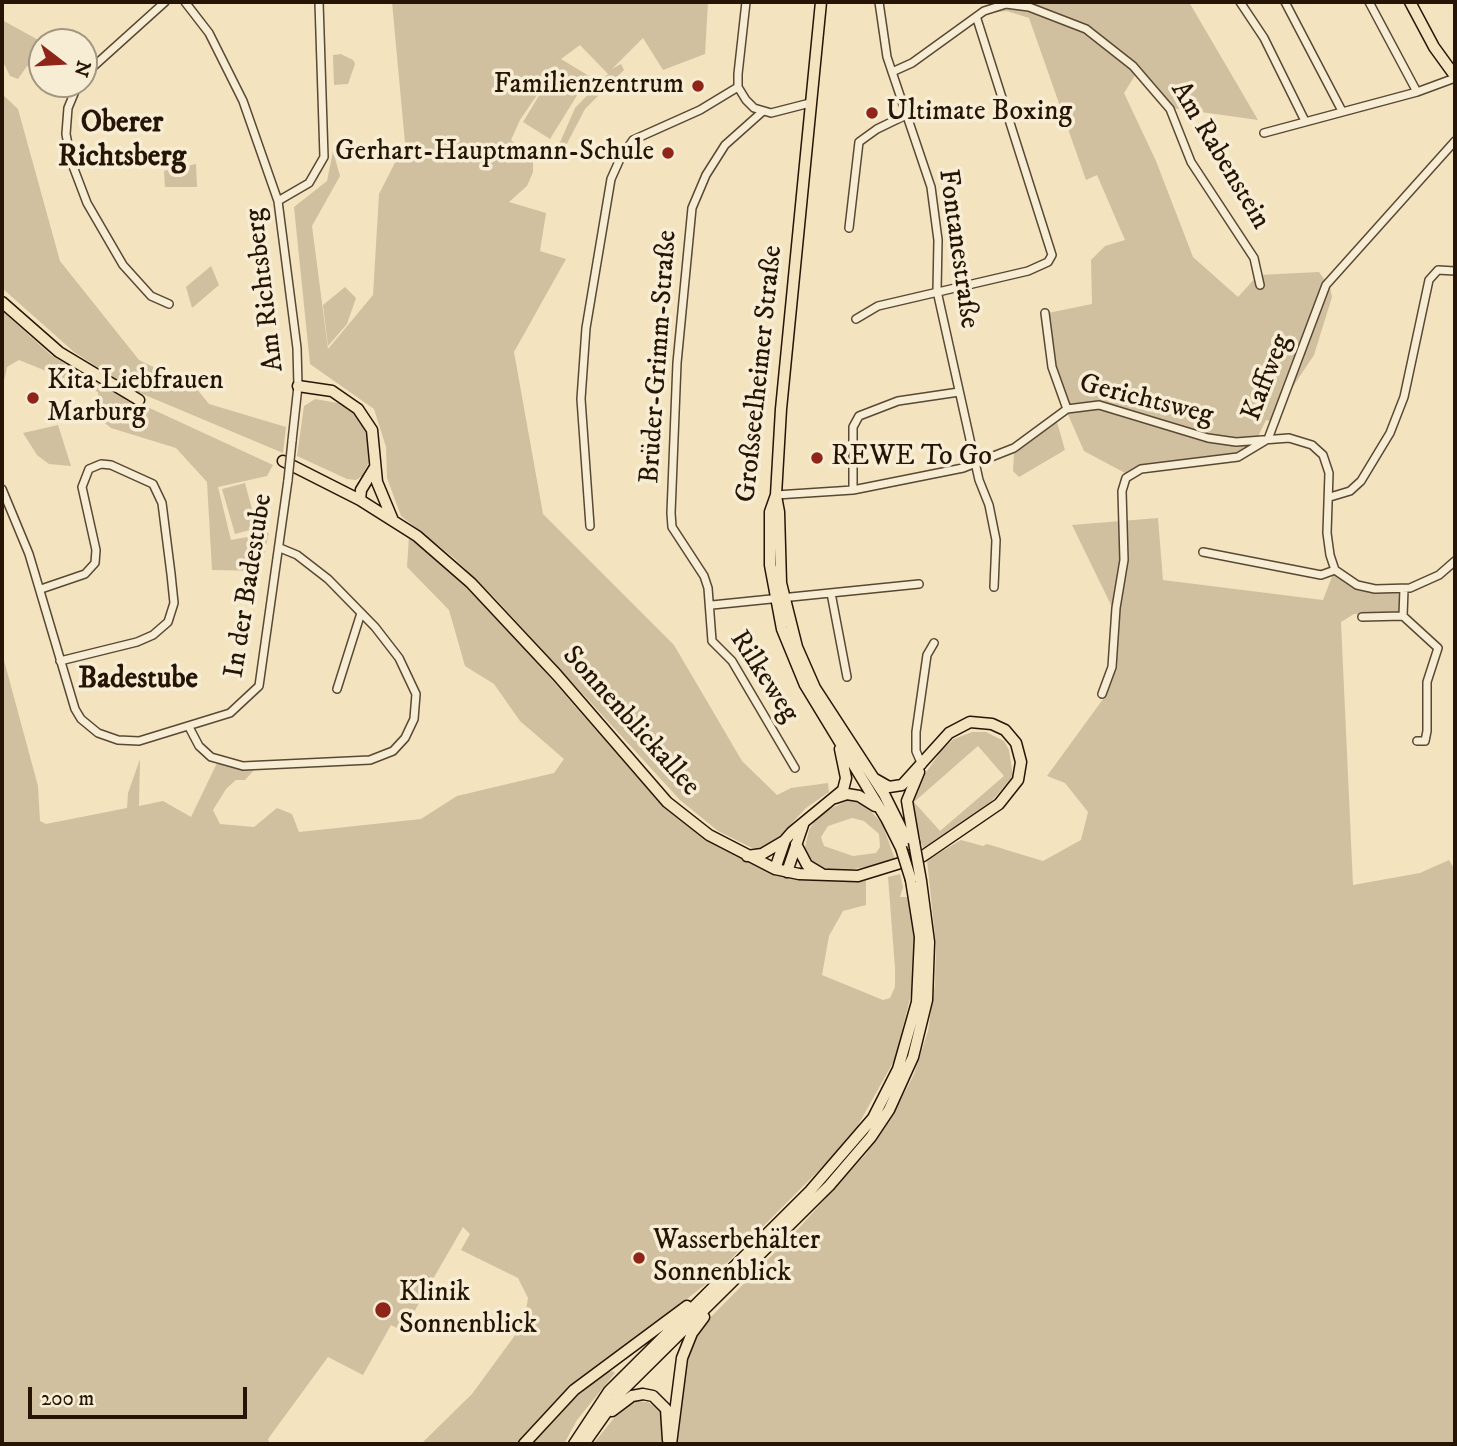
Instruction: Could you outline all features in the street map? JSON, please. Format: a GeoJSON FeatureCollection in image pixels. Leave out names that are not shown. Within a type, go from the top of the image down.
{"type":"FeatureCollection","features":[{"type":"Feature","properties":{"kind":"main road","name":"Großseelheimer Straße"},"geometry":{"type":"LineString","coordinates":[[821,2],[776,495],[770,512],[769,536],[788,649],[805,685],[887,820],[908,845]]}},
{"type":"Feature","properties":{"kind":"main road"},"geometry":{"type":"LineString","coordinates":[[1409,2],[1434,47],[1455,77]]}},
{"type":"Feature","properties":{"kind":"main road"},"geometry":{"type":"LineString","coordinates":[[2,302],[59,352],[139,400]]}},
{"type":"Feature","properties":{"kind":"main road"},"geometry":{"type":"LineString","coordinates":[[298,386],[332,391],[358,409],[374,439],[377,482],[393,518]]}},
{"type":"Feature","properties":{"kind":"main road","name":"Sonnenblickallee"},"geometry":{"type":"LineString","coordinates":[[284,461],[393,518],[471,583],[557,675],[667,802],[709,835],[745,856],[787,872],[825,876],[868,874],[929,853],[1007,797],[1018,780],[1021,762],[1016,743],[1005,730],[978,721],[960,726],[949,733],[922,765]]}},
{"type":"Feature","properties":{"kind":"main road"},"geometry":{"type":"LineString","coordinates":[[360,500],[361,489],[375,467]]}},
{"type":"Feature","properties":{"kind":"main road"},"geometry":{"type":"LineString","coordinates":[[360,500],[373,490],[377,482]]}},
{"type":"Feature","properties":{"kind":"main road"},"geometry":{"type":"LineString","coordinates":[[779,600],[815,688],[875,779],[908,845]]}},
{"type":"Feature","properties":{"kind":"main road"},"geometry":{"type":"LineString","coordinates":[[775,869],[790,841],[805,822],[835,799],[842,790],[846,778],[837,738]]}},
{"type":"Feature","properties":{"kind":"main road"},"geometry":{"type":"LineString","coordinates":[[875,779],[888,787],[902,785],[922,765]]}},
{"type":"Feature","properties":{"kind":"main road"},"geometry":{"type":"LineString","coordinates":[[584,1444],[620,1393],[860,1150],[900,1089],[920,1035],[929,987],[928,926],[908,845],[907,801],[922,765]]}},
{"type":"Feature","properties":{"kind":"main road"},"geometry":{"type":"LineString","coordinates":[[835,799],[847,794],[865,798],[887,820]]}},
{"type":"Feature","properties":{"kind":"main road"},"geometry":{"type":"LineString","coordinates":[[745,856],[762,854],[790,841]]}},
{"type":"Feature","properties":{"kind":"main road"},"geometry":{"type":"LineString","coordinates":[[790,841],[803,860],[825,876]]}},
{"type":"Feature","properties":{"kind":"main road"},"geometry":{"type":"LineString","coordinates":[[787,872],[790,841]]}},
{"type":"Feature","properties":{"kind":"main road"},"geometry":{"type":"LineString","coordinates":[[574,1444],[609,1391],[832,1168],[867,1126],[886,1096],[906,1045],[919,988],[920,937],[916,880]]}},
{"type":"Feature","properties":{"kind":"main road"},"geometry":{"type":"LineString","coordinates":[[670,1444],[684,1350],[697,1326],[724,1298],[735,1279]]}},
{"type":"Feature","properties":{"kind":"main road"},"geometry":{"type":"LineString","coordinates":[[524,1444],[574,1390],[705,1294]]}},
{"type":"Feature","properties":{"kind":"main road"},"geometry":{"type":"LineString","coordinates":[[584,1444],[620,1404],[643,1394],[658,1399],[666,1409],[670,1444]]}},
{"type":"Feature","properties":{"kind":"street"},"geometry":{"type":"LineString","coordinates":[[98,62],[165,2]]}},
{"type":"Feature","properties":{"kind":"street","name":"Am Richtsberg"},"geometry":{"type":"LineString","coordinates":[[185,2],[209,33],[243,101],[278,201],[295,315],[298,386]]}},
{"type":"Feature","properties":{"kind":"street"},"geometry":{"type":"LineString","coordinates":[[278,201],[309,183],[324,157],[319,2]]}},
{"type":"Feature","properties":{"kind":"street"},"geometry":{"type":"LineString","coordinates":[[746,2],[738,87],[746,100],[762,113],[780,112],[810,103]]}},
{"type":"Feature","properties":{"kind":"street","name":"Fontanestraße"},"geometry":{"type":"LineString","coordinates":[[879,2],[881,28],[892,72],[931,187],[938,240],[937,291],[996,540],[994,587]]}},
{"type":"Feature","properties":{"kind":"street"},"geometry":{"type":"LineString","coordinates":[[1240,2],[1264,38],[1305,121]]}},
{"type":"Feature","properties":{"kind":"street"},"geometry":{"type":"LineString","coordinates":[[1285,2],[1342,111]]}},
{"type":"Feature","properties":{"kind":"street"},"geometry":{"type":"LineString","coordinates":[[1369,2],[1417,92]]}},
{"type":"Feature","properties":{"kind":"street","name":"Am Rabenstein"},"geometry":{"type":"LineString","coordinates":[[892,72],[912,63],[995,6],[1010,3],[1029,7],[1086,29],[1133,66],[1170,109],[1191,162],[1254,258],[1260,285]]}},
{"type":"Feature","properties":{"kind":"street"},"geometry":{"type":"LineString","coordinates":[[856,319],[878,306],[1028,271],[1048,262],[1052,254],[977,19]]}},
{"type":"Feature","properties":{"kind":"street"},"geometry":{"type":"LineString","coordinates":[[1264,133],[1417,92],[1455,77]]}},
{"type":"Feature","properties":{"kind":"street"},"geometry":{"type":"LineString","coordinates":[[590,526],[581,399],[586,328],[611,179],[633,140],[700,110],[738,87]]}},
{"type":"Feature","properties":{"kind":"street"},"geometry":{"type":"LineString","coordinates":[[72,98],[68,108],[66,134],[71,161],[87,202],[123,265],[151,296],[169,304]]}},
{"type":"Feature","properties":{"kind":"street","name":"Brüder-Grimm-Straße"},"geometry":{"type":"LineString","coordinates":[[712,606],[704,576],[675,532],[671,513],[677,363],[686,244],[692,208],[715,160],[725,145],[762,113]]}},
{"type":"Feature","properties":{"kind":"street"},"geometry":{"type":"LineString","coordinates":[[849,228],[859,142],[877,129],[908,114]]}},
{"type":"Feature","properties":{"kind":"street","name":"Kaffweg"},"geometry":{"type":"LineString","coordinates":[[1102,694],[1112,667],[1116,608],[1124,560],[1122,491],[1126,478],[1141,469],[1238,457],[1268,439],[1328,282],[1455,141]]}},
{"type":"Feature","properties":{"kind":"street"},"geometry":{"type":"LineString","coordinates":[[1330,497],[1350,491],[1361,481],[1390,432],[1404,397],[1425,292],[1434,272],[1455,271]]}},
{"type":"Feature","properties":{"kind":"street","name":"Gerichtsweg"},"geometry":{"type":"LineString","coordinates":[[1045,313],[1052,367],[1067,409],[1099,405],[1208,438],[1236,442],[1297,439],[1316,448],[1328,467],[1330,497],[1327,533],[1335,570]]}},
{"type":"Feature","properties":{"kind":"street","name":"In der Badestube"},"geometry":{"type":"LineString","coordinates":[[2,489],[41,589],[60,661],[75,709],[81,719],[98,733],[118,740],[139,741],[230,713],[259,686],[280,548],[298,386]]}},
{"type":"Feature","properties":{"kind":"street"},"geometry":{"type":"LineString","coordinates":[[853,490],[853,427],[859,416],[898,401],[959,391]]}},
{"type":"Feature","properties":{"kind":"street"},"geometry":{"type":"LineString","coordinates":[[776,495],[853,490],[976,463],[1020,445],[1067,409]]}},
{"type":"Feature","properties":{"kind":"street"},"geometry":{"type":"LineString","coordinates":[[41,589],[85,574],[95,563],[96,550],[82,486],[87,471],[98,464],[111,465],[141,476],[157,489],[171,574],[173,614],[153,635],[137,642],[60,661]]}},
{"type":"Feature","properties":{"kind":"street"},"geometry":{"type":"LineString","coordinates":[[189,727],[199,746],[211,757],[243,766],[370,760],[393,751],[411,727],[416,694],[399,658],[328,579],[297,555],[280,548]]}},
{"type":"Feature","properties":{"kind":"street"},"geometry":{"type":"LineString","coordinates":[[1203,552],[1321,575],[1335,570],[1351,582],[1368,588],[1404,589],[1439,575],[1455,561]]}},
{"type":"Feature","properties":{"kind":"street"},"geometry":{"type":"LineString","coordinates":[[712,606],[919,584]]}},
{"type":"Feature","properties":{"kind":"street"},"geometry":{"type":"LineString","coordinates":[[1403,616],[1404,589]]}},
{"type":"Feature","properties":{"kind":"street"},"geometry":{"type":"LineString","coordinates":[[831,593],[847,677]]}},
{"type":"Feature","properties":{"kind":"street","name":"Rilkeweg"},"geometry":{"type":"LineString","coordinates":[[712,606],[712,641],[732,661],[795,768]]}},
{"type":"Feature","properties":{"kind":"street"},"geometry":{"type":"LineString","coordinates":[[337,689],[361,613]]}},
{"type":"Feature","properties":{"kind":"street"},"geometry":{"type":"LineString","coordinates":[[1362,618],[1403,616],[1438,648],[1427,682],[1425,741],[1417,741]]}},
{"type":"Feature","properties":{"kind":"street"},"geometry":{"type":"LineString","coordinates":[[922,765],[916,751],[916,732],[927,655],[934,643]]}},
{"type":"Feature","properties":{"kind":"shaded area"},"geometry":{"type":"Polygon","coordinates":[[[392,2],[708,2],[705,54],[663,70],[643,38],[612,69],[621,64],[624,70],[585,109],[561,155],[558,147],[575,108],[608,74],[580,45],[561,59],[589,76],[550,139],[523,122],[560,61],[520,120],[511,140],[533,161],[533,172],[527,186],[509,202],[546,213],[540,251],[566,259],[514,352],[543,514],[674,645],[742,761],[777,795],[791,788],[828,783],[829,792],[806,808],[780,836],[763,849],[752,848],[718,831],[680,800],[493,596],[454,558],[401,516],[387,478],[386,447],[374,409],[310,364],[294,207],[327,181],[333,151],[340,176],[312,226],[328,349],[373,295],[379,194],[405,143],[392,2]]]}},
{"type":"Feature","properties":{"kind":"shaded area"},"geometry":{"type":"Polygon","coordinates":[[[1013,2],[1189,2],[1258,120],[1172,108],[1139,69],[1124,93],[1156,161],[1193,257],[1238,297],[1258,275],[1319,272],[1330,287],[1332,297],[1314,355],[1270,421],[1266,420],[1252,449],[1226,457],[1140,467],[1125,473],[1084,451],[1066,410],[1054,367],[1048,313],[1092,304],[1091,260],[1105,246],[1125,240],[1097,175],[1086,180],[1029,18],[1007,11],[984,14],[1013,2]]]}},
{"type":"Feature","properties":{"kind":"shaded area"},"geometry":{"type":"Polygon","coordinates":[[[2,20],[28,34],[28,66],[18,79],[10,76],[2,60],[2,20]]]}},
{"type":"Feature","properties":{"kind":"shaded area"},"geometry":{"type":"Polygon","coordinates":[[[341,54],[355,64],[348,84],[334,85],[333,55],[341,54]]]}},
{"type":"Feature","properties":{"kind":"shaded area"},"geometry":{"type":"Polygon","coordinates":[[[2,94],[18,109],[60,261],[139,360],[196,388],[209,404],[286,427],[283,453],[133,390],[74,352],[2,288],[2,94]]]}},
{"type":"Feature","properties":{"kind":"shaded area"},"geometry":{"type":"Polygon","coordinates":[[[196,164],[197,187],[165,187],[164,171],[196,164]]]}},
{"type":"Feature","properties":{"kind":"shaded area"},"geometry":{"type":"Polygon","coordinates":[[[211,266],[219,285],[192,308],[186,287],[211,266]]]}},
{"type":"Feature","properties":{"kind":"shaded area"},"geometry":{"type":"Polygon","coordinates":[[[345,287],[356,298],[347,324],[328,346],[323,305],[345,287]]]}},
{"type":"Feature","properties":{"kind":"shaded area"},"geometry":{"type":"Polygon","coordinates":[[[2,311],[51,355],[104,387],[273,465],[267,476],[218,487],[231,540],[269,533],[260,571],[212,570],[207,482],[176,448],[111,428],[100,419],[98,392],[19,360],[7,367],[2,390],[2,311]]]}},
{"type":"Feature","properties":{"kind":"shaded area"},"geometry":{"type":"Polygon","coordinates":[[[315,399],[343,404],[353,411],[368,431],[370,460],[362,476],[356,480],[347,479],[297,456],[304,406],[315,399]]]}},
{"type":"Feature","properties":{"kind":"shaded area"},"geometry":{"type":"Polygon","coordinates":[[[1057,422],[1065,450],[1019,477],[1013,471],[1014,454],[1057,422]]]}},
{"type":"Feature","properties":{"kind":"shaded area"},"geometry":{"type":"Polygon","coordinates":[[[58,425],[71,466],[49,464],[37,455],[23,433],[58,425]]]}},
{"type":"Feature","properties":{"kind":"shaded area"},"geometry":{"type":"Polygon","coordinates":[[[245,483],[257,528],[235,534],[222,489],[245,483]]]}},
{"type":"Feature","properties":{"kind":"shaded area"},"geometry":{"type":"Polygon","coordinates":[[[1158,518],[1163,580],[1323,600],[1333,574],[1359,590],[1401,594],[1399,613],[1354,614],[1341,622],[1353,885],[1420,873],[1449,860],[1455,870],[1455,1444],[677,1444],[685,1366],[701,1327],[799,1228],[866,1154],[893,1115],[914,1074],[928,1031],[935,984],[936,946],[927,860],[961,840],[983,846],[987,844],[1043,861],[1081,840],[1088,812],[1065,783],[1047,776],[1106,695],[1116,667],[1119,610],[1113,609],[1072,525],[1158,518]]]}},
{"type":"Feature","properties":{"kind":"shaded area"},"geometry":{"type":"Polygon","coordinates":[[[409,536],[490,609],[657,800],[689,827],[761,869],[811,881],[866,881],[866,905],[843,911],[829,936],[822,975],[883,1000],[890,998],[895,987],[895,968],[888,877],[900,874],[903,887],[900,897],[907,897],[914,931],[915,978],[895,1059],[857,1127],[830,1159],[706,1284],[560,1398],[520,1444],[421,1444],[472,1394],[524,1323],[528,1298],[518,1278],[461,1250],[470,1234],[463,1227],[403,1331],[391,1325],[363,1375],[328,1357],[268,1439],[270,1444],[2,1444],[2,653],[38,786],[40,821],[46,824],[127,808],[128,793],[140,759],[139,806],[163,801],[191,817],[217,763],[254,770],[245,780],[236,780],[226,789],[213,810],[220,824],[254,827],[277,808],[292,814],[299,832],[421,819],[457,796],[554,773],[564,759],[520,721],[494,684],[465,666],[449,610],[407,567],[409,536]]]}},
{"type":"Feature","properties":{"kind":"shaded area"},"geometry":{"type":"Polygon","coordinates":[[[972,732],[986,732],[1004,741],[1009,750],[1013,776],[989,804],[924,849],[916,833],[911,801],[918,784],[941,751],[954,739],[972,732]],[[978,746],[914,802],[940,831],[1004,776],[978,746]]]}},
{"type":"Feature","properties":{"kind":"shaded area"},"geometry":{"type":"Polygon","coordinates":[[[849,800],[864,804],[882,823],[896,862],[841,871],[817,867],[809,860],[805,847],[809,830],[819,814],[849,800]],[[852,818],[828,826],[821,837],[824,846],[853,856],[876,853],[880,847],[879,834],[864,821],[852,818]]]}},
{"type":"Feature","properties":{"kind":"shaded area"},"geometry":{"type":"Polygon","coordinates":[[[603,1373],[615,1373],[577,1420],[564,1444],[531,1444],[554,1417],[603,1373]]]}},
{"type":"Feature","properties":{"kind":"shaded area"},"geometry":{"type":"Polygon","coordinates":[[[635,1401],[648,1402],[663,1412],[662,1444],[593,1444],[623,1407],[635,1401]]]}},
{"type":"Feature","properties":{"kind":"place","name":"Familienzentrum"},"geometry":{"type":"Point","coordinates":[698,86]}},
{"type":"Feature","properties":{"kind":"place","name":"Ultimate Boxing"},"geometry":{"type":"Point","coordinates":[872,113]}},
{"type":"Feature","properties":{"kind":"place","name":"Gerhart-Hauptmann-Schule"},"geometry":{"type":"Point","coordinates":[668,153]}},
{"type":"Feature","properties":{"kind":"place","name":"Kita Liebfrauen Marburg"},"geometry":{"type":"Point","coordinates":[33,398]}},
{"type":"Feature","properties":{"kind":"place","name":"REWE To Go"},"geometry":{"type":"Point","coordinates":[817,458]}},
{"type":"Feature","properties":{"kind":"place","name":"Wasserbehälter Sonnenblick"},"geometry":{"type":"Point","coordinates":[639,1258]}},
{"type":"Feature","properties":{"kind":"place","name":"Klinik Sonnenblick"},"geometry":{"type":"Point","coordinates":[383,1310]}},
{"type":"Feature","properties":{"kind":"district","name":"Oberer Richtsberg"},"geometry":{"type":"Point","coordinates":[122,142]}},
{"type":"Feature","properties":{"kind":"district","name":"Badestube"},"geometry":{"type":"Point","coordinates":[138,681]}}]}
